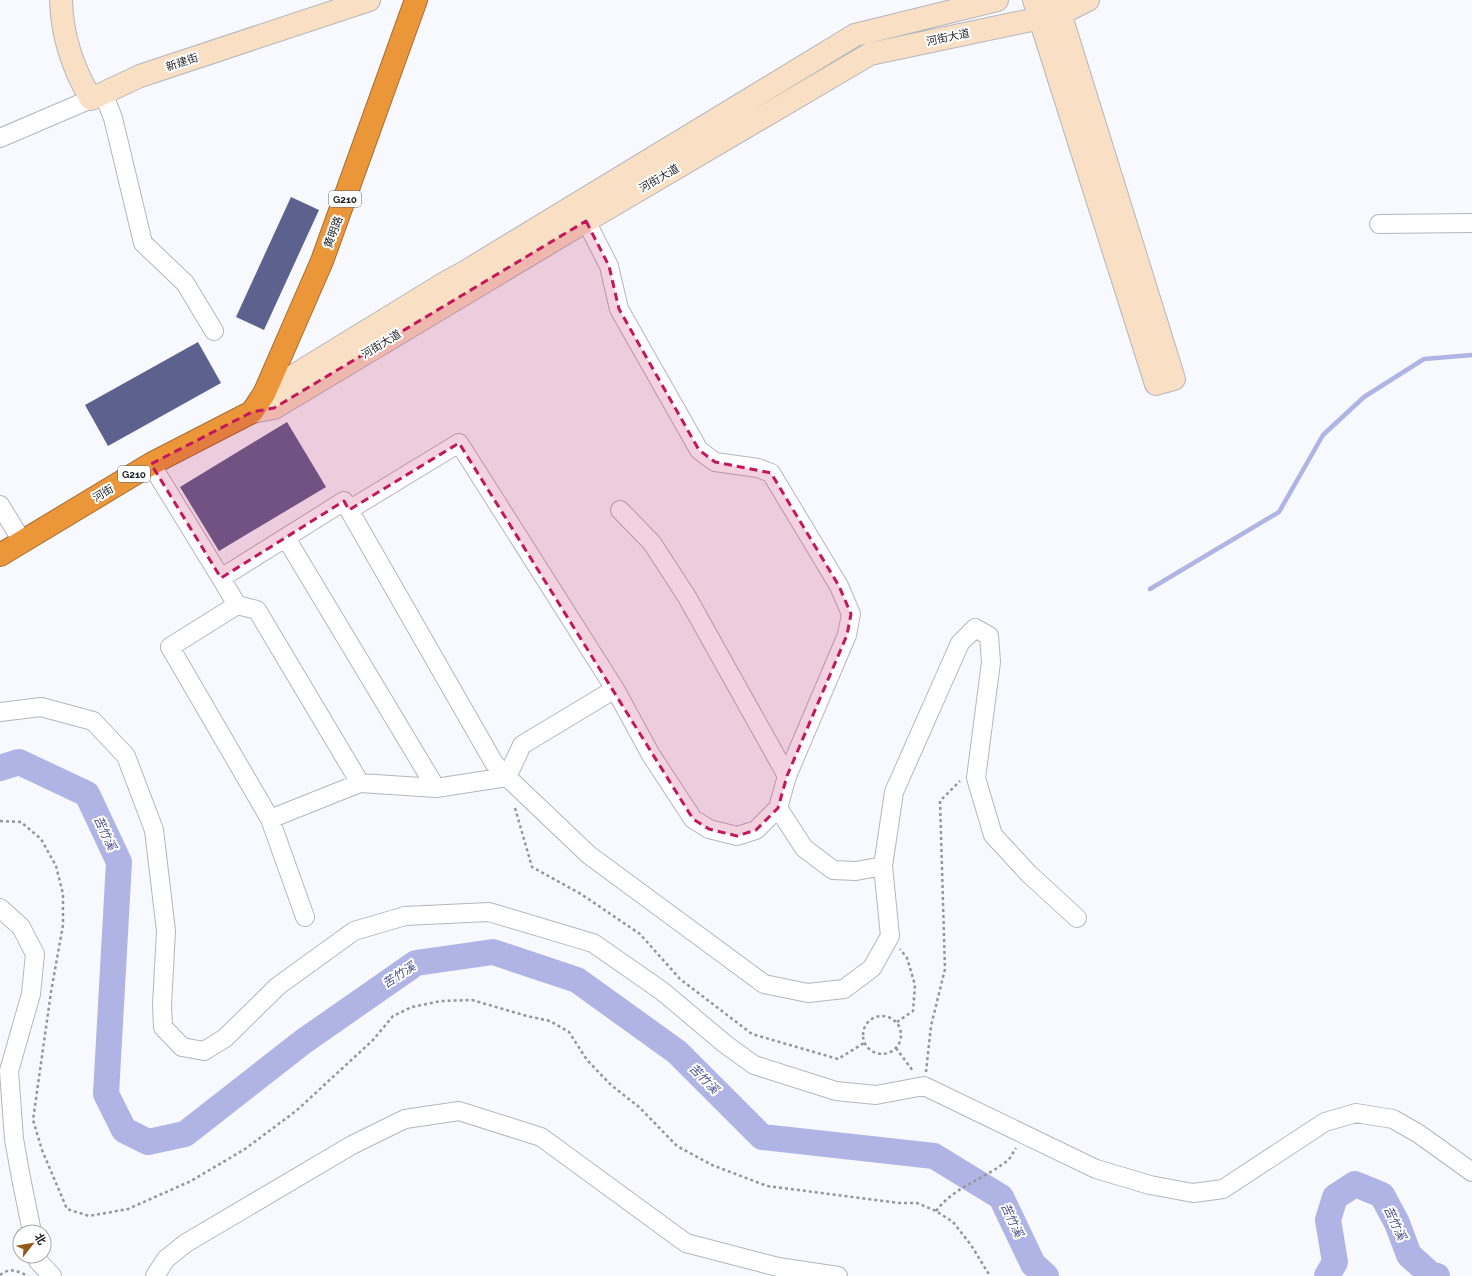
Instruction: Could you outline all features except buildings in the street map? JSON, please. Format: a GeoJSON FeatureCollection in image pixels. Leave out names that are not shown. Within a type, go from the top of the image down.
{"type":"FeatureCollection","features":[{"type":"Feature","properties":{"kind":"highway","name":"黄明路"},"geometry":{"type":"LineString","coordinates":[[264,394],[322,261],[416,0]]}},
{"type":"Feature","properties":{"kind":"highway","name":"河街"},"geometry":{"type":"LineString","coordinates":[[0,555],[151,464],[252,412],[264,394]]}},
{"type":"Feature","properties":{"kind":"main road"},"geometry":{"type":"LineString","coordinates":[[61,0],[61,16],[69,51],[80,80],[97,96]]}},
{"type":"Feature","properties":{"kind":"main road","name":"新建街"},"geometry":{"type":"LineString","coordinates":[[97,96],[140,76],[370,0]]}},
{"type":"Feature","properties":{"kind":"main road","name":"河街大道"},"geometry":{"type":"LineString","coordinates":[[264,394],[855,35],[997,0]]}},
{"type":"Feature","properties":{"kind":"main road","name":"河街大道"},"geometry":{"type":"LineString","coordinates":[[252,412],[274,408],[586,221],[870,54],[1048,8],[1088,0]]}},
{"type":"Feature","properties":{"kind":"main road"},"geometry":{"type":"LineString","coordinates":[[1048,8],[1174,379],[1156,384],[1048,8]]}},
{"type":"Feature","properties":{"kind":"street","name":"新建街"},"geometry":{"type":"LineString","coordinates":[[0,138],[97,96]]}},
{"type":"Feature","properties":{"kind":"street"},"geometry":{"type":"LineString","coordinates":[[97,96],[113,118],[143,243],[185,283],[214,331]]}},
{"type":"Feature","properties":{"kind":"street"},"geometry":{"type":"LineString","coordinates":[[349,510],[459,442],[615,690],[651,755],[693,819],[710,829],[737,836],[756,830],[778,808],[787,776],[847,635],[850,614],[839,586],[771,473],[758,468],[715,462],[699,450],[619,310],[609,266],[586,221]]}},
{"type":"Feature","properties":{"kind":"street"},"geometry":{"type":"LineString","coordinates":[[1379,224],[1472,223]]}},
{"type":"Feature","properties":{"kind":"street"},"geometry":{"type":"LineString","coordinates":[[151,464],[222,578],[237,605]]}},
{"type":"Feature","properties":{"kind":"street"},"geometry":{"type":"LineString","coordinates":[[222,578],[344,502],[494,764],[589,856],[764,984],[808,993],[844,989],[872,968],[890,936],[883,866],[894,792],[960,643],[975,628],[989,636],[991,662],[976,778],[993,835],[1030,874],[1077,918]]}},
{"type":"Feature","properties":{"kind":"street"},"geometry":{"type":"LineString","coordinates":[[0,505],[22,541]]}},
{"type":"Feature","properties":{"kind":"street"},"geometry":{"type":"LineString","coordinates":[[620,510],[652,543],[687,597],[787,776]]}},
{"type":"Feature","properties":{"kind":"street"},"geometry":{"type":"LineString","coordinates":[[286,538],[436,788]]}},
{"type":"Feature","properties":{"kind":"street"},"geometry":{"type":"LineString","coordinates":[[305,917],[270,819],[170,647],[237,605],[257,610],[360,783]]}},
{"type":"Feature","properties":{"kind":"street"},"geometry":{"type":"LineString","coordinates":[[507,777],[522,745],[615,690]]}},
{"type":"Feature","properties":{"kind":"street"},"geometry":{"type":"LineString","coordinates":[[0,712],[41,707],[93,721],[126,756],[154,830],[166,931],[162,1005],[163,1027],[182,1047],[204,1052],[225,1038],[278,986],[354,932],[405,916],[489,912],[593,943],[662,991],[725,1044],[754,1065],[836,1092],[876,1095],[924,1086],[1096,1169],[1150,1186],[1194,1193],[1223,1188],[1325,1122],[1356,1113],[1392,1119],[1419,1134],[1472,1172]]}},
{"type":"Feature","properties":{"kind":"street"},"geometry":{"type":"LineString","coordinates":[[270,819],[360,783],[436,788],[507,777]]}},
{"type":"Feature","properties":{"kind":"street"},"geometry":{"type":"LineString","coordinates":[[778,808],[804,848],[833,870],[856,870],[883,866]]}},
{"type":"Feature","properties":{"kind":"street"},"geometry":{"type":"LineString","coordinates":[[0,908],[21,927],[35,954],[31,994],[9,1071],[14,1139],[30,1224]]}},
{"type":"Feature","properties":{"kind":"street"},"geometry":{"type":"LineString","coordinates":[[154,1276],[166,1259],[186,1244],[352,1145],[405,1119],[459,1111],[542,1137],[686,1243],[778,1266],[838,1276]]}},
{"type":"Feature","properties":{"kind":"street"},"geometry":{"type":"LineString","coordinates":[[41,1264],[52,1276]]}},
{"type":"Feature","properties":{"kind":"path"},"geometry":{"type":"LineString","coordinates":[[924,1086],[931,1026],[945,969],[940,801],[960,781],[976,778]]}},
{"type":"Feature","properties":{"kind":"path"},"geometry":{"type":"LineString","coordinates":[[515,807],[532,867],[581,894],[640,934],[680,979],[752,1034],[838,1059],[864,1043]]}},
{"type":"Feature","properties":{"kind":"path"},"geometry":{"type":"LineString","coordinates":[[0,821],[21,822],[41,839],[56,866],[63,894],[63,926],[51,992],[33,1120],[42,1150],[66,1209],[89,1216],[128,1209],[191,1181],[245,1149],[296,1111],[373,1040],[393,1016],[412,1007],[441,1001],[472,1000],[550,1021],[569,1032],[587,1060],[611,1085],[639,1107],[677,1146],[712,1165],[767,1186],[917,1203],[936,1211],[953,1222],[971,1245],[990,1276]]}},
{"type":"Feature","properties":{"kind":"path"},"geometry":{"type":"LineString","coordinates":[[890,936],[907,958],[916,985],[913,1010],[897,1022]]}},
{"type":"Feature","properties":{"kind":"path"},"geometry":{"type":"LineString","coordinates":[[880,1015],[892,1018],[897,1022],[900,1027],[901,1038],[896,1048],[891,1052],[878,1054],[873,1052],[864,1043],[863,1031],[869,1020],[880,1015]]}},
{"type":"Feature","properties":{"kind":"path"},"geometry":{"type":"LineString","coordinates":[[896,1048],[924,1086]]}},
{"type":"Feature","properties":{"kind":"path"},"geometry":{"type":"LineString","coordinates":[[936,1211],[943,1201],[960,1188],[1008,1160],[1024,1134]]}},
{"type":"Feature","properties":{"kind":"path"},"geometry":{"type":"LineString","coordinates":[[0,1275],[4,1272],[12,1270],[28,1276]]}},
{"type":"Feature","properties":{"kind":"highlighted area"},"geometry":{"type":"Polygon","coordinates":[[[586,221],[609,266],[619,309],[699,450],[715,462],[771,473],[839,586],[851,614],[847,635],[787,776],[778,808],[756,830],[737,836],[709,829],[693,819],[459,443],[349,510],[344,501],[221,578],[151,464],[252,412],[274,408],[586,221]]]}},
{"type":"Feature","properties":{"kind":"waterway"},"geometry":{"type":"LineString","coordinates":[[1150,589],[1279,512],[1323,435],[1364,397],[1424,359],[1472,355]]}},
{"type":"Feature","properties":{"kind":"waterway","name":"苦竹溪"},"geometry":{"type":"LineString","coordinates":[[0,768],[19,762],[87,794],[119,862],[106,1094],[124,1130],[148,1142],[185,1134],[304,1041],[416,963],[493,952],[577,980],[677,1052],[762,1137],[934,1156],[1001,1197],[1033,1264],[1046,1276]]}},
{"type":"Feature","properties":{"kind":"waterway","name":"苦竹溪"},"geometry":{"type":"LineString","coordinates":[[1327,1276],[1335,1262],[1328,1220],[1335,1197],[1355,1184],[1382,1195],[1397,1223],[1409,1255],[1430,1274],[1437,1276]]}}]}
